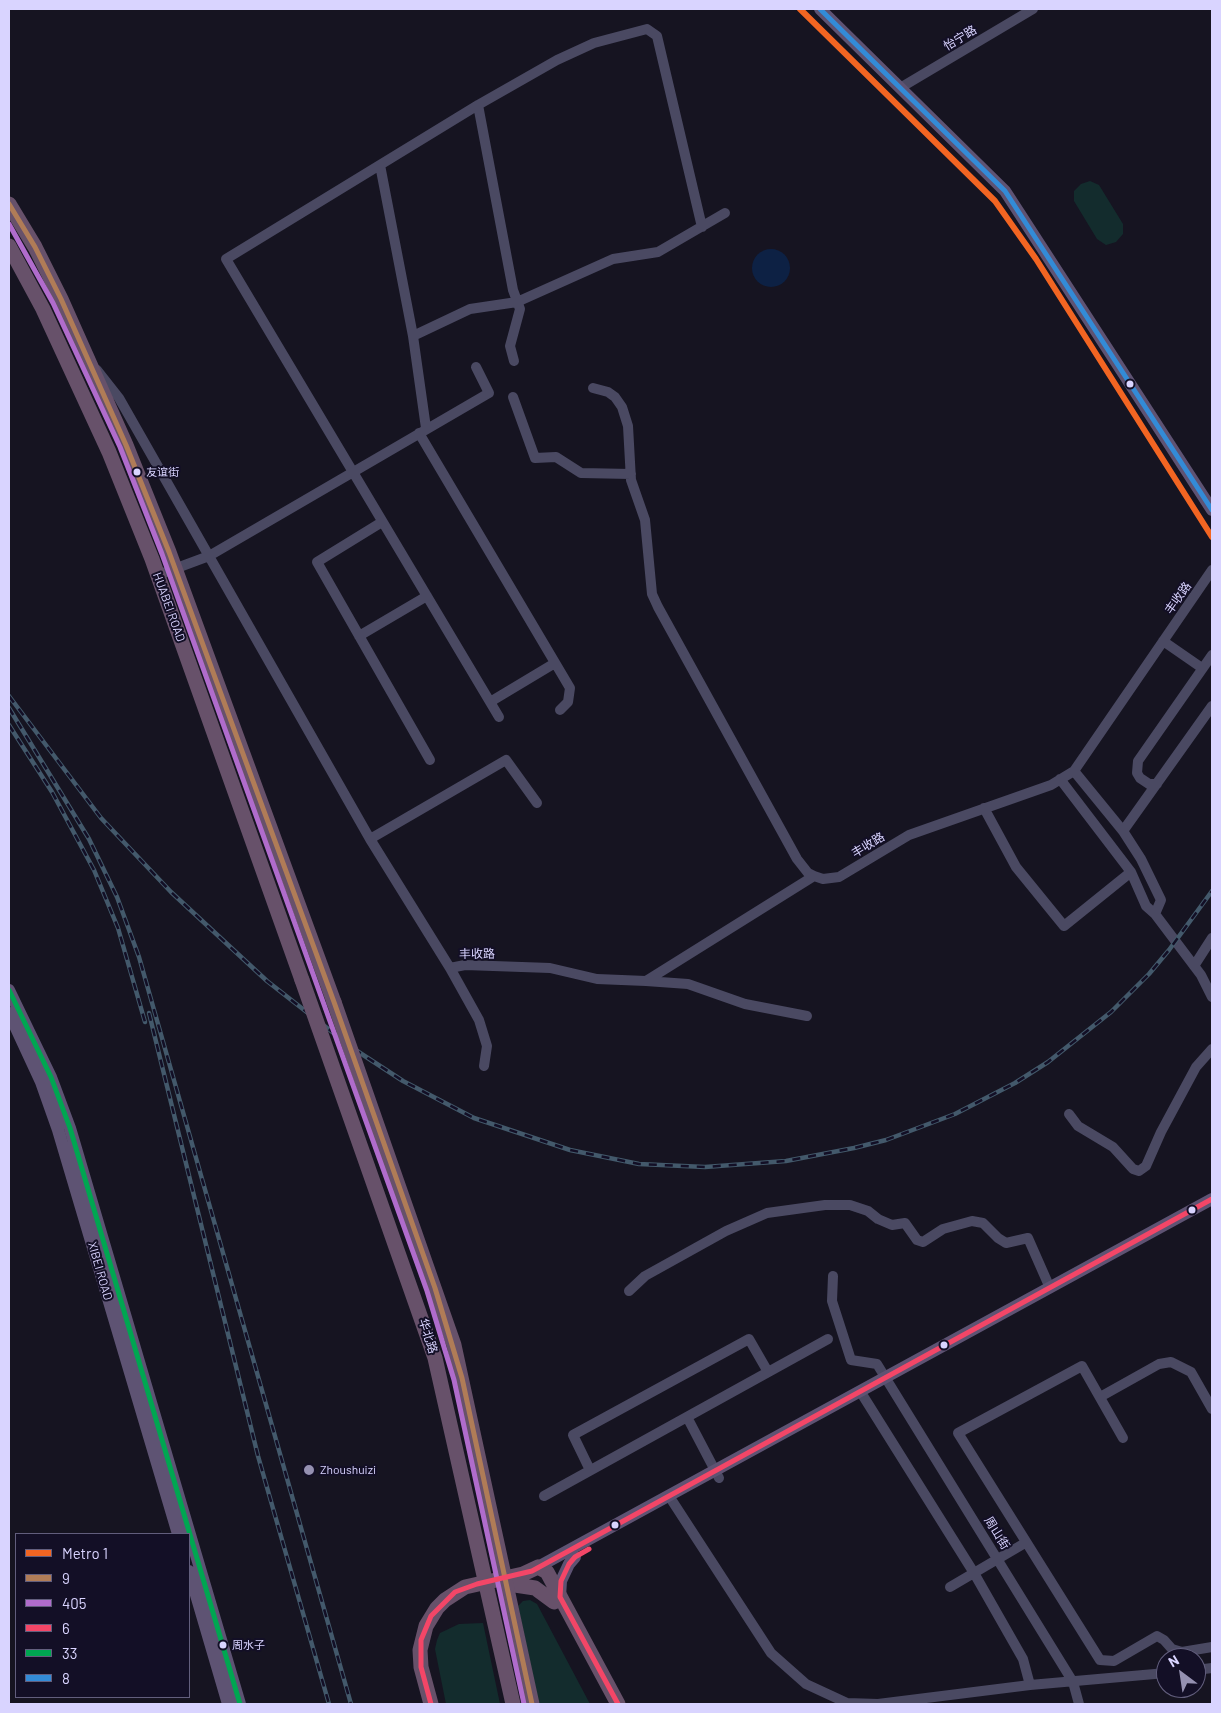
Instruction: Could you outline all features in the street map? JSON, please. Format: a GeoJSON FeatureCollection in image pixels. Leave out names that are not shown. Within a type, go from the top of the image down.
{"type":"FeatureCollection","features":[{"type":"Feature","properties":{"kind":"highway","name":"HUABEI ROAD"},"geometry":{"type":"LineString","coordinates":[[9,204],[35,247],[126,445],[175,569],[334,1002]]}},
{"type":"Feature","properties":{"kind":"highway","name":"HUABEI ROAD"},"geometry":{"type":"LineString","coordinates":[[9,246],[43,309],[109,452],[158,575],[302,980]]}},
{"type":"Feature","properties":{"kind":"highway","name":"华北路"},"geometry":{"type":"LineString","coordinates":[[302,980],[435,1358],[512,1704]]}},
{"type":"Feature","properties":{"kind":"highway","name":"华北路"},"geometry":{"type":"LineString","coordinates":[[334,1002],[454,1345],[532,1704]]}},
{"type":"Feature","properties":{"kind":"highway"},"geometry":{"type":"LineString","coordinates":[[439,1704],[429,1656],[432,1636],[438,1621],[452,1606],[470,1594],[515,1585],[542,1572]]}},
{"type":"Feature","properties":{"kind":"highway"},"geometry":{"type":"LineString","coordinates":[[542,1572],[618,1704]]}},
{"type":"Feature","properties":{"kind":"highway"},"geometry":{"type":"LineString","coordinates":[[431,1704],[421,1667],[420,1650],[423,1632],[431,1616],[445,1600],[465,1587],[518,1575],[542,1572]]}},
{"type":"Feature","properties":{"kind":"highway"},"geometry":{"type":"LineString","coordinates":[[515,1585],[535,1588],[557,1599],[608,1704]]}},
{"type":"Feature","properties":{"kind":"main road"},"geometry":{"type":"LineString","coordinates":[[820,9],[1005,191],[1212,510]]}},
{"type":"Feature","properties":{"kind":"main road","name":"XIBEI ROAD"},"geometry":{"type":"LineString","coordinates":[[9,990],[51,1077],[70,1128],[190,1533]]}},
{"type":"Feature","properties":{"kind":"main road","name":"XIBEI ROAD"},"geometry":{"type":"LineString","coordinates":[[9,1013],[41,1082],[58,1130],[178,1533]]}},
{"type":"Feature","properties":{"kind":"main road"},"geometry":{"type":"LineString","coordinates":[[542,1572],[1212,1199]]}},
{"type":"Feature","properties":{"kind":"main road"},"geometry":{"type":"LineString","coordinates":[[888,1381],[1212,1208]]}},
{"type":"Feature","properties":{"kind":"main road"},"geometry":{"type":"LineString","coordinates":[[542,1572],[575,1557],[671,1499]]}},
{"type":"Feature","properties":{"kind":"main road","name":"XIBEI ROAD"},"geometry":{"type":"LineString","coordinates":[[190,1535],[240,1704]]}},
{"type":"Feature","properties":{"kind":"main road"},"geometry":{"type":"LineString","coordinates":[[557,1599],[561,1580],[575,1557]]}},
{"type":"Feature","properties":{"kind":"main road"},"geometry":{"type":"LineString","coordinates":[[190,1574],[228,1704]]}},
{"type":"Feature","properties":{"kind":"street","name":"怡宁路"},"geometry":{"type":"LineString","coordinates":[[900,88],[1033,9]]}},
{"type":"Feature","properties":{"kind":"street"},"geometry":{"type":"LineString","coordinates":[[499,717],[226,259],[478,105],[557,60],[594,43],[647,29],[653,31],[657,36],[702,227]]}},
{"type":"Feature","properties":{"kind":"street"},"geometry":{"type":"LineString","coordinates":[[478,105],[513,290],[520,309],[510,346],[514,361]]}},
{"type":"Feature","properties":{"kind":"street"},"geometry":{"type":"LineString","coordinates":[[380,165],[413,336],[423,430],[570,688],[568,702],[560,710]]}},
{"type":"Feature","properties":{"kind":"street"},"geometry":{"type":"LineString","coordinates":[[413,336],[470,309],[517,302],[612,259],[658,252],[725,213]]}},
{"type":"Feature","properties":{"kind":"street"},"geometry":{"type":"LineString","coordinates":[[86,356],[118,398],[370,838],[450,968],[479,1020],[487,1046],[484,1066]]}},
{"type":"Feature","properties":{"kind":"street"},"geometry":{"type":"LineString","coordinates":[[158,575],[209,556],[489,393],[476,367]]}},
{"type":"Feature","properties":{"kind":"street"},"geometry":{"type":"LineString","coordinates":[[592,388],[608,392],[622,407],[628,426],[631,474],[645,520],[652,594],[797,859],[808,874],[814,876]]}},
{"type":"Feature","properties":{"kind":"street"},"geometry":{"type":"LineString","coordinates":[[513,397],[535,458],[556,457],[581,473],[631,474]]}},
{"type":"Feature","properties":{"kind":"street"},"geometry":{"type":"LineString","coordinates":[[382,522],[317,562],[430,760]]}},
{"type":"Feature","properties":{"kind":"street","name":"丰收路"},"geometry":{"type":"LineString","coordinates":[[814,876],[823,879],[839,877],[909,835],[1051,785],[1074,771],[1212,570]]}},
{"type":"Feature","properties":{"kind":"street"},"geometry":{"type":"LineString","coordinates":[[359,636],[427,596]]}},
{"type":"Feature","properties":{"kind":"street"},"geometry":{"type":"LineString","coordinates":[[1163,641],[1202,668]]}},
{"type":"Feature","properties":{"kind":"street"},"geometry":{"type":"LineString","coordinates":[[1157,784],[1149,784],[1140,778],[1137,772],[1138,762],[1212,655]]}},
{"type":"Feature","properties":{"kind":"street"},"geometry":{"type":"LineString","coordinates":[[490,702],[556,663]]}},
{"type":"Feature","properties":{"kind":"street"},"geometry":{"type":"LineString","coordinates":[[1123,831],[1212,706]]}},
{"type":"Feature","properties":{"kind":"street"},"geometry":{"type":"LineString","coordinates":[[370,838],[506,760],[536,803]]}},
{"type":"Feature","properties":{"kind":"street"},"geometry":{"type":"LineString","coordinates":[[1074,771],[1123,831],[1141,859],[1161,900],[1155,914]]}},
{"type":"Feature","properties":{"kind":"street"},"geometry":{"type":"LineString","coordinates":[[1060,779],[1131,872],[1146,906],[1155,914],[1194,966],[1212,998]]}},
{"type":"Feature","properties":{"kind":"street"},"geometry":{"type":"LineString","coordinates":[[984,808],[1016,867],[1064,926],[1131,872]]}},
{"type":"Feature","properties":{"kind":"street"},"geometry":{"type":"LineString","coordinates":[[646,981],[814,876]]}},
{"type":"Feature","properties":{"kind":"street"},"geometry":{"type":"LineString","coordinates":[[1194,966],[1212,938]]}},
{"type":"Feature","properties":{"kind":"street","name":"丰收路"},"geometry":{"type":"LineString","coordinates":[[450,968],[465,965],[550,968],[597,979],[688,984],[745,1004],[807,1016]]}},
{"type":"Feature","properties":{"kind":"street"},"geometry":{"type":"LineString","coordinates":[[1069,1114],[1078,1126],[1113,1147],[1133,1169],[1139,1171],[1146,1166],[1161,1132],[1196,1067],[1212,1049]]}},
{"type":"Feature","properties":{"kind":"street"},"geometry":{"type":"LineString","coordinates":[[628,1291],[645,1276],[726,1231],[767,1213],[826,1205],[850,1205],[868,1211],[878,1219],[892,1225],[904,1223],[917,1240],[923,1242],[943,1229],[972,1221],[983,1222],[998,1238],[1006,1243],[1028,1238],[1050,1288]]}},
{"type":"Feature","properties":{"kind":"street","name":"周山街"},"geometry":{"type":"LineString","coordinates":[[833,1276],[832,1301],[851,1360],[877,1364],[1073,1682],[1079,1704]]}},
{"type":"Feature","properties":{"kind":"street"},"geometry":{"type":"LineString","coordinates":[[590,1470],[572,1435],[749,1339],[768,1372]]}},
{"type":"Feature","properties":{"kind":"street"},"geometry":{"type":"LineString","coordinates":[[544,1496],[828,1339]]}},
{"type":"Feature","properties":{"kind":"street"},"geometry":{"type":"LineString","coordinates":[[1100,1397],[1159,1364],[1171,1362],[1184,1366],[1191,1372],[1212,1409]]}},
{"type":"Feature","properties":{"kind":"street"},"geometry":{"type":"LineString","coordinates":[[1123,1438],[1082,1366],[958,1433],[1025,1543],[1100,1660],[1114,1661],[1157,1636],[1164,1640],[1172,1649],[1182,1652],[1212,1648]]}},
{"type":"Feature","properties":{"kind":"street"},"geometry":{"type":"LineString","coordinates":[[863,1395],[974,1573],[1023,1659],[1030,1685]]}},
{"type":"Feature","properties":{"kind":"street"},"geometry":{"type":"LineString","coordinates":[[686,1417],[717,1475]]}},
{"type":"Feature","properties":{"kind":"street"},"geometry":{"type":"LineString","coordinates":[[671,1499],[771,1653],[806,1684],[847,1703],[878,1704],[1030,1685],[1156,1674]]}},
{"type":"Feature","properties":{"kind":"street"},"geometry":{"type":"LineString","coordinates":[[950,1587],[1025,1543]]}},
{"type":"Feature","properties":{"kind":"green space"},"geometry":{"type":"Polygon","coordinates":[[[1090,181],[1099,185],[1123,224],[1123,234],[1116,242],[1106,245],[1097,239],[1074,201],[1074,191],[1081,184],[1090,181]]]}},
{"type":"Feature","properties":{"kind":"green space"},"geometry":{"type":"Polygon","coordinates":[[[530,1600],[537,1604],[590,1704],[539,1704],[518,1606],[523,1601],[530,1600]]]}},
{"type":"Feature","properties":{"kind":"green space"},"geometry":{"type":"Polygon","coordinates":[[[483,1623],[500,1704],[446,1704],[435,1649],[440,1633],[459,1624],[483,1623]]]}},
{"type":"Feature","properties":{"kind":"water"},"geometry":{"type":"Polygon","coordinates":[[[771,249],[778,250],[784,255],[789,261],[789,275],[784,281],[778,286],[771,287],[764,286],[758,281],[753,275],[752,268],[753,261],[758,255],[764,250],[771,249]]]}},
{"type":"Feature","properties":{"kind":"railway"},"geometry":{"type":"LineString","coordinates":[[9,696],[101,818],[171,892],[267,981],[354,1049],[403,1081],[474,1118],[570,1150],[639,1164],[705,1167],[786,1161],[886,1140],[955,1114],[1015,1083],[1048,1062],[1111,1012],[1149,974],[1212,891]]}},
{"type":"Feature","properties":{"kind":"railway"},"geometry":{"type":"LineString","coordinates":[[9,708],[89,839],[117,897],[139,957],[351,1704]]}},
{"type":"Feature","properties":{"kind":"railway"},"geometry":{"type":"LineString","coordinates":[[9,725],[52,792],[94,870],[118,928],[145,1022]]}},
{"type":"Feature","properties":{"kind":"railway"},"geometry":{"type":"LineString","coordinates":[[149,1013],[258,1456],[329,1704]]}},
{"type":"Feature","properties":{"kind":"metro line","name":"1"},"geometry":{"type":"LineString","coordinates":[[800,9],[995,201],[1036,259],[1212,537]]}},
{"type":"Feature","properties":{"kind":"transit line","name":"8"},"geometry":{"type":"LineString","coordinates":[[820,9],[1005,191],[1212,510]]}},
{"type":"Feature","properties":{"kind":"transit line","name":"9"},"geometry":{"type":"LineString","coordinates":[[9,204],[35,247],[61,299],[126,445],[169,552],[334,1002],[435,1288],[462,1378],[532,1704]]}},
{"type":"Feature","properties":{"kind":"transit line","name":"405"},"geometry":{"type":"LineString","coordinates":[[9,224],[53,303],[120,447],[162,554],[427,1291],[454,1380],[524,1704]]}},
{"type":"Feature","properties":{"kind":"transit line","name":"33"},"geometry":{"type":"LineString","coordinates":[[9,990],[51,1077],[70,1128],[190,1533]]}},
{"type":"Feature","properties":{"kind":"transit line","name":"6"},"geometry":{"type":"LineString","coordinates":[[431,1704],[421,1667],[421,1640],[431,1616],[455,1592],[477,1584],[532,1571],[1212,1199]]}},
{"type":"Feature","properties":{"kind":"transit line","name":"33"},"geometry":{"type":"LineString","coordinates":[[190,1535],[240,1704]]}},
{"type":"Feature","properties":{"kind":"transit line","name":"6"},"geometry":{"type":"LineString","coordinates":[[589,1549],[575,1557],[569,1564],[561,1581],[560,1597],[618,1704]]}},
{"type":"Feature","properties":{"kind":"place","name":"友谊街"},"geometry":{"type":"Point","coordinates":[137,472]}},
{"type":"Feature","properties":{"kind":"place","name":"Zhoushuizi"},"geometry":{"type":"Point","coordinates":[309,1470]}},
{"type":"Feature","properties":{"kind":"place","name":"周水子"},"geometry":{"type":"Point","coordinates":[223,1645]}}]}
